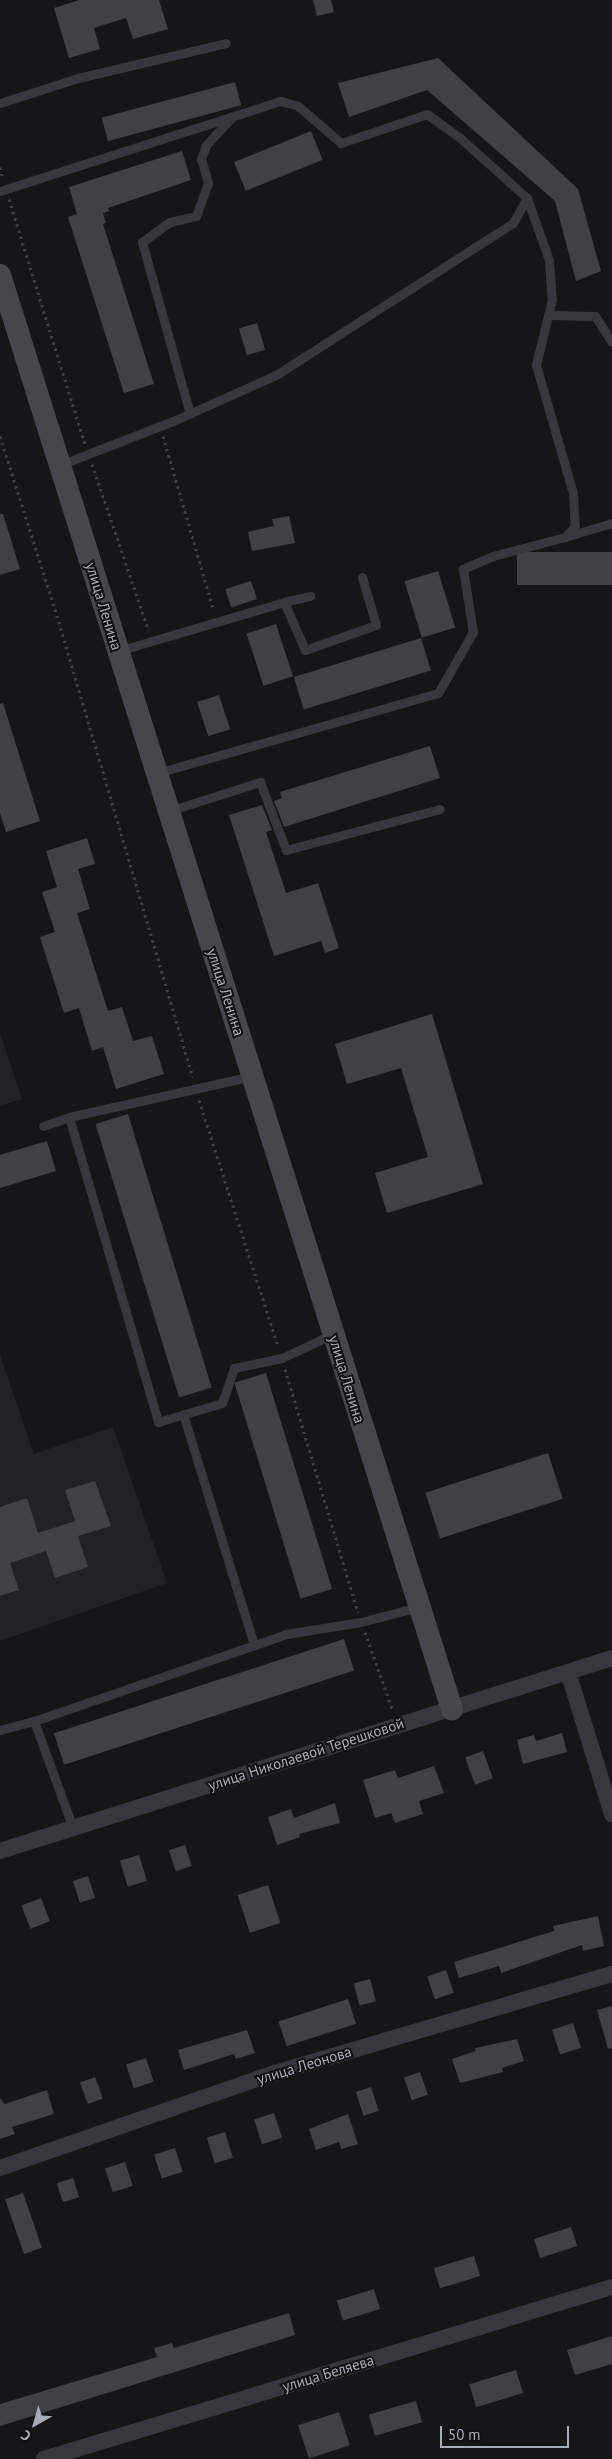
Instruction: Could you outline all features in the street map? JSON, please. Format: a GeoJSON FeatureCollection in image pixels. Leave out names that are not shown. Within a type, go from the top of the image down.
{"type":"FeatureCollection","features":[{"type":"Feature","properties":{"kind":"street","name":"улица Ленина"},"geometry":{"type":"LineString","coordinates":[[1,284],[60,465],[452,1709]]}},
{"type":"Feature","properties":{"kind":"street","name":"улица Николаевой Терешковой"},"geometry":{"type":"LineString","coordinates":[[0,1851],[612,1658]]}},
{"type":"Feature","properties":{"kind":"street"},"geometry":{"type":"LineString","coordinates":[[568,1672],[612,1814]]}},
{"type":"Feature","properties":{"kind":"street","name":"улица Леонова"},"geometry":{"type":"LineString","coordinates":[[0,2168],[275,2073],[612,1974]]}},
{"type":"Feature","properties":{"kind":"street","name":"улица Беляева"},"geometry":{"type":"LineString","coordinates":[[44,2459],[612,2287]]}},
{"type":"Feature","properties":{"kind":"lane"},"geometry":{"type":"LineString","coordinates":[[0,103],[78,78],[226,43]]}},
{"type":"Feature","properties":{"kind":"lane"},"geometry":{"type":"LineString","coordinates":[[3,190],[281,101],[298,106],[341,143],[427,114],[459,137],[527,198],[549,260],[552,299],[536,366],[572,492],[575,526],[565,537]]}},
{"type":"Feature","properties":{"kind":"lane"},"geometry":{"type":"LineString","coordinates":[[190,414],[142,242],[170,222],[196,216],[208,183],[200,159],[206,145],[232,117]]}},
{"type":"Feature","properties":{"kind":"lane"},"geometry":{"type":"LineString","coordinates":[[60,465],[190,414],[276,375],[513,223],[527,198]]}},
{"type":"Feature","properties":{"kind":"lane"},"geometry":{"type":"LineString","coordinates":[[548,315],[595,316],[612,342]]}},
{"type":"Feature","properties":{"kind":"lane"},"geometry":{"type":"LineString","coordinates":[[157,773],[438,693],[473,632],[463,569],[493,556],[612,523]]}},
{"type":"Feature","properties":{"kind":"lane"},"geometry":{"type":"LineString","coordinates":[[284,602],[304,650],[376,625],[362,577]]}},
{"type":"Feature","properties":{"kind":"lane"},"geometry":{"type":"LineString","coordinates":[[118,651],[310,596]]}},
{"type":"Feature","properties":{"kind":"lane"},"geometry":{"type":"LineString","coordinates":[[169,811],[260,782],[286,850],[440,809]]}},
{"type":"Feature","properties":{"kind":"lane"},"geometry":{"type":"LineString","coordinates":[[43,1126],[69,1116],[252,1076]]}},
{"type":"Feature","properties":{"kind":"lane"},"geometry":{"type":"LineString","coordinates":[[69,1116],[158,1422],[222,1403],[234,1368],[282,1358],[334,1334]]}},
{"type":"Feature","properties":{"kind":"lane"},"geometry":{"type":"LineString","coordinates":[[183,1414],[254,1645]]}},
{"type":"Feature","properties":{"kind":"lane"},"geometry":{"type":"LineString","coordinates":[[0,1730],[34,1721],[286,1634],[361,1622],[418,1606]]}},
{"type":"Feature","properties":{"kind":"lane"},"geometry":{"type":"LineString","coordinates":[[34,1721],[73,1828]]}},
{"type":"Feature","properties":{"kind":"path"},"geometry":{"type":"LineString","coordinates":[[0,167],[3,190],[88,454],[152,641]]}},
{"type":"Feature","properties":{"kind":"path"},"geometry":{"type":"LineString","coordinates":[[160,426],[217,622]]}},
{"type":"Feature","properties":{"kind":"shaded area"},"geometry":{"type":"Polygon","coordinates":[[[0,1033],[22,1099],[0,1106],[0,1033]]]}},
{"type":"Feature","properties":{"kind":"shaded area"},"geometry":{"type":"Polygon","coordinates":[[[0,1355],[34,1454],[113,1427],[167,1583],[0,1641],[0,1355]]]}},
{"type":"Feature","properties":{"kind":"building"},"geometry":{"type":"Polygon","coordinates":[[[79,0],[159,0],[168,29],[133,39],[126,18],[94,28],[100,49],[69,58],[54,8],[79,0]]]}},
{"type":"Feature","properties":{"kind":"building"},"geometry":{"type":"Polygon","coordinates":[[[313,0],[331,0],[334,12],[317,16],[313,0]]]}},
{"type":"Feature","properties":{"kind":"building"},"geometry":{"type":"Polygon","coordinates":[[[438,58],[578,189],[601,271],[576,281],[555,201],[427,90],[349,117],[338,83],[438,58]]]}},
{"type":"Feature","properties":{"kind":"building"},"geometry":{"type":"Polygon","coordinates":[[[235,82],[241,105],[108,141],[102,118],[235,82]]]}},
{"type":"Feature","properties":{"kind":"building"},"geometry":{"type":"Polygon","coordinates":[[[311,131],[323,160],[246,191],[234,162],[311,131]]]}},
{"type":"Feature","properties":{"kind":"building"},"geometry":{"type":"Polygon","coordinates":[[[182,151],[191,180],[108,208],[109,211],[103,213],[106,223],[103,224],[154,384],[124,393],[68,217],[77,214],[69,187],[182,151]]]}},
{"type":"Feature","properties":{"kind":"building"},"geometry":{"type":"Polygon","coordinates":[[[257,323],[265,350],[247,355],[239,329],[257,323]]]}},
{"type":"Feature","properties":{"kind":"building"},"geometry":{"type":"Polygon","coordinates":[[[0,514],[3,514],[20,569],[0,575],[0,514]]]}},
{"type":"Feature","properties":{"kind":"building"},"geometry":{"type":"Polygon","coordinates":[[[289,516],[295,543],[252,551],[248,532],[274,526],[272,519],[289,516]]]}},
{"type":"Feature","properties":{"kind":"building"},"geometry":{"type":"Polygon","coordinates":[[[517,552],[612,552],[612,585],[517,585],[517,552]]]}},
{"type":"Feature","properties":{"kind":"building"},"geometry":{"type":"Polygon","coordinates":[[[438,571],[455,627],[422,638],[405,581],[438,571]]]}},
{"type":"Feature","properties":{"kind":"building"},"geometry":{"type":"Polygon","coordinates":[[[251,581],[257,599],[231,607],[225,589],[251,581]]]}},
{"type":"Feature","properties":{"kind":"building"},"geometry":{"type":"Polygon","coordinates":[[[276,624],[293,676],[264,686],[247,634],[276,624]]]}},
{"type":"Feature","properties":{"kind":"building"},"geometry":{"type":"Polygon","coordinates":[[[421,638],[431,671],[304,709],[294,677],[421,638]]]}},
{"type":"Feature","properties":{"kind":"building"},"geometry":{"type":"Polygon","coordinates":[[[219,695],[230,729],[208,736],[197,702],[219,695]]]}},
{"type":"Feature","properties":{"kind":"building"},"geometry":{"type":"Polygon","coordinates":[[[3,703],[40,821],[6,832],[0,813],[0,704],[3,703]]]}},
{"type":"Feature","properties":{"kind":"building"},"geometry":{"type":"Polygon","coordinates":[[[430,746],[440,778],[284,827],[274,801],[282,798],[280,792],[430,746]]]}},
{"type":"Feature","properties":{"kind":"building"},"geometry":{"type":"Polygon","coordinates":[[[262,805],[272,830],[266,832],[286,893],[318,883],[339,948],[325,953],[321,941],[274,956],[229,815],[262,805]]]}},
{"type":"Feature","properties":{"kind":"building"},"geometry":{"type":"Polygon","coordinates":[[[87,838],[95,864],[78,869],[90,909],[77,913],[108,1011],[122,1007],[133,1041],[152,1036],[164,1074],[116,1089],[103,1047],[92,1051],[79,1008],[64,1013],[40,937],[55,932],[42,892],[57,887],[46,851],[87,838]]]}},
{"type":"Feature","properties":{"kind":"building"},"geometry":{"type":"Polygon","coordinates":[[[432,1014],[483,1184],[387,1213],[375,1173],[428,1157],[401,1068],[347,1084],[335,1044],[432,1014]]]}},
{"type":"Feature","properties":{"kind":"building"},"geometry":{"type":"Polygon","coordinates":[[[128,1114],[212,1388],[179,1397],[95,1124],[128,1114]]]}},
{"type":"Feature","properties":{"kind":"building"},"geometry":{"type":"Polygon","coordinates":[[[47,1141],[56,1171],[0,1188],[0,1155],[47,1141]]]}},
{"type":"Feature","properties":{"kind":"building"},"geometry":{"type":"Polygon","coordinates":[[[266,1373],[332,1589],[301,1599],[234,1383],[266,1373]]]}},
{"type":"Feature","properties":{"kind":"building"},"geometry":{"type":"Polygon","coordinates":[[[548,1453],[563,1499],[440,1539],[425,1493],[548,1453]]]}},
{"type":"Feature","properties":{"kind":"building"},"geometry":{"type":"Polygon","coordinates":[[[95,1481],[111,1526],[78,1536],[88,1567],[55,1578],[46,1551],[10,1563],[19,1590],[0,1596],[0,1507],[27,1498],[38,1533],[75,1521],[65,1490],[95,1481]]]}},
{"type":"Feature","properties":{"kind":"building"},"geometry":{"type":"Polygon","coordinates":[[[344,1639],[354,1670],[64,1765],[54,1733],[344,1639]]]}},
{"type":"Feature","properties":{"kind":"building"},"geometry":{"type":"Polygon","coordinates":[[[562,1733],[567,1752],[523,1764],[517,1740],[534,1735],[536,1741],[562,1733]]]}},
{"type":"Feature","properties":{"kind":"building"},"geometry":{"type":"Polygon","coordinates":[[[483,1751],[493,1778],[475,1785],[465,1757],[483,1751]]]}},
{"type":"Feature","properties":{"kind":"building"},"geometry":{"type":"Polygon","coordinates":[[[434,1766],[444,1793],[419,1801],[423,1814],[395,1823],[391,1813],[375,1818],[363,1780],[395,1770],[398,1778],[434,1766]]]}},
{"type":"Feature","properties":{"kind":"building"},"geometry":{"type":"Polygon","coordinates":[[[335,1803],[340,1823],[299,1834],[300,1837],[277,1845],[268,1817],[291,1809],[294,1818],[335,1803]]]}},
{"type":"Feature","properties":{"kind":"building"},"geometry":{"type":"Polygon","coordinates":[[[185,1845],[192,1866],[176,1871],[169,1850],[185,1845]]]}},
{"type":"Feature","properties":{"kind":"building"},"geometry":{"type":"Polygon","coordinates":[[[139,1855],[147,1881],[128,1887],[120,1861],[139,1855]]]}},
{"type":"Feature","properties":{"kind":"building"},"geometry":{"type":"Polygon","coordinates":[[[88,1876],[95,1898],[80,1903],[73,1881],[88,1876]]]}},
{"type":"Feature","properties":{"kind":"building"},"geometry":{"type":"Polygon","coordinates":[[[268,1885],[280,1923],[250,1933],[238,1895],[268,1885]]]}},
{"type":"Feature","properties":{"kind":"building"},"geometry":{"type":"Polygon","coordinates":[[[41,1898],[50,1921],[30,1929],[21,1906],[41,1898]]]}},
{"type":"Feature","properties":{"kind":"building"},"geometry":{"type":"Polygon","coordinates":[[[598,1916],[604,1946],[583,1951],[582,1945],[501,1973],[499,1966],[459,1978],[454,1962],[554,1931],[553,1926],[598,1916]]]}},
{"type":"Feature","properties":{"kind":"building"},"geometry":{"type":"Polygon","coordinates":[[[446,1970],[454,1993],[435,1999],[427,1977],[446,1970]]]}},
{"type":"Feature","properties":{"kind":"building"},"geometry":{"type":"Polygon","coordinates":[[[370,1979],[376,2001],[360,2006],[354,1983],[370,1979]]]}},
{"type":"Feature","properties":{"kind":"building"},"geometry":{"type":"Polygon","coordinates":[[[348,1999],[356,2024],[287,2046],[279,2022],[348,1999]]]}},
{"type":"Feature","properties":{"kind":"building"},"geometry":{"type":"Polygon","coordinates":[[[612,2006],[612,2048],[608,2049],[597,2010],[612,2006]]]}},
{"type":"Feature","properties":{"kind":"building"},"geometry":{"type":"Polygon","coordinates":[[[573,2023],[581,2048],[560,2055],[552,2030],[573,2023]]]}},
{"type":"Feature","properties":{"kind":"building"},"geometry":{"type":"Polygon","coordinates":[[[247,2030],[255,2053],[236,2059],[234,2054],[184,2070],[178,2050],[247,2030]]]}},
{"type":"Feature","properties":{"kind":"building"},"geometry":{"type":"Polygon","coordinates":[[[517,2039],[524,2061],[502,2068],[503,2072],[460,2083],[452,2059],[476,2051],[475,2048],[517,2039]]]}},
{"type":"Feature","properties":{"kind":"building"},"geometry":{"type":"Polygon","coordinates":[[[146,2058],[154,2082],[134,2088],[126,2064],[146,2058]]]}},
{"type":"Feature","properties":{"kind":"building"},"geometry":{"type":"Polygon","coordinates":[[[420,2072],[428,2095],[412,2100],[404,2078],[420,2072]]]}},
{"type":"Feature","properties":{"kind":"building"},"geometry":{"type":"Polygon","coordinates":[[[95,2077],[103,2099],[88,2104],[80,2082],[95,2077]]]}},
{"type":"Feature","properties":{"kind":"building"},"geometry":{"type":"Polygon","coordinates":[[[371,2087],[379,2111],[364,2116],[356,2092],[371,2087]]]}},
{"type":"Feature","properties":{"kind":"building"},"geometry":{"type":"Polygon","coordinates":[[[47,2090],[54,2114],[12,2127],[15,2134],[0,2139],[0,2098],[5,2104],[47,2090]]]}},
{"type":"Feature","properties":{"kind":"building"},"geometry":{"type":"Polygon","coordinates":[[[274,2113],[282,2138],[262,2144],[254,2119],[274,2113]]]}},
{"type":"Feature","properties":{"kind":"building"},"geometry":{"type":"Polygon","coordinates":[[[348,2114],[358,2144],[341,2149],[339,2142],[316,2150],[309,2129],[348,2114]]]}},
{"type":"Feature","properties":{"kind":"building"},"geometry":{"type":"Polygon","coordinates":[[[225,2132],[233,2158],[215,2163],[207,2138],[225,2132]]]}},
{"type":"Feature","properties":{"kind":"building"},"geometry":{"type":"Polygon","coordinates":[[[175,2148],[183,2172],[162,2179],[154,2155],[175,2148]]]}},
{"type":"Feature","properties":{"kind":"building"},"geometry":{"type":"Polygon","coordinates":[[[125,2162],[133,2186],[113,2192],[105,2168],[125,2162]]]}},
{"type":"Feature","properties":{"kind":"building"},"geometry":{"type":"Polygon","coordinates":[[[73,2178],[79,2197],[63,2202],[57,2183],[73,2178]]]}},
{"type":"Feature","properties":{"kind":"building"},"geometry":{"type":"Polygon","coordinates":[[[23,2193],[42,2248],[24,2254],[5,2199],[23,2193]]]}},
{"type":"Feature","properties":{"kind":"building"},"geometry":{"type":"Polygon","coordinates":[[[571,2227],[577,2246],[540,2258],[534,2239],[571,2227]]]}},
{"type":"Feature","properties":{"kind":"building"},"geometry":{"type":"Polygon","coordinates":[[[474,2256],[480,2276],[440,2288],[434,2268],[474,2256]]]}},
{"type":"Feature","properties":{"kind":"building"},"geometry":{"type":"Polygon","coordinates":[[[374,2289],[380,2309],[343,2320],[337,2300],[374,2289]]]}},
{"type":"Feature","properties":{"kind":"building"},"geometry":{"type":"Polygon","coordinates":[[[289,2313],[295,2335],[0,2426],[0,2404],[157,2357],[154,2348],[172,2343],[174,2348],[289,2313]]]}},
{"type":"Feature","properties":{"kind":"building"},"geometry":{"type":"Polygon","coordinates":[[[612,2336],[612,2364],[575,2375],[567,2350],[612,2336]]]}},
{"type":"Feature","properties":{"kind":"building"},"geometry":{"type":"Polygon","coordinates":[[[516,2370],[523,2393],[476,2407],[469,2384],[516,2370]]]}},
{"type":"Feature","properties":{"kind":"building"},"geometry":{"type":"Polygon","coordinates":[[[416,2401],[422,2422],[375,2436],[369,2415],[416,2401]]]}},
{"type":"Feature","properties":{"kind":"building"},"geometry":{"type":"Polygon","coordinates":[[[339,2412],[350,2445],[309,2459],[298,2425],[339,2412]]]}}]}
